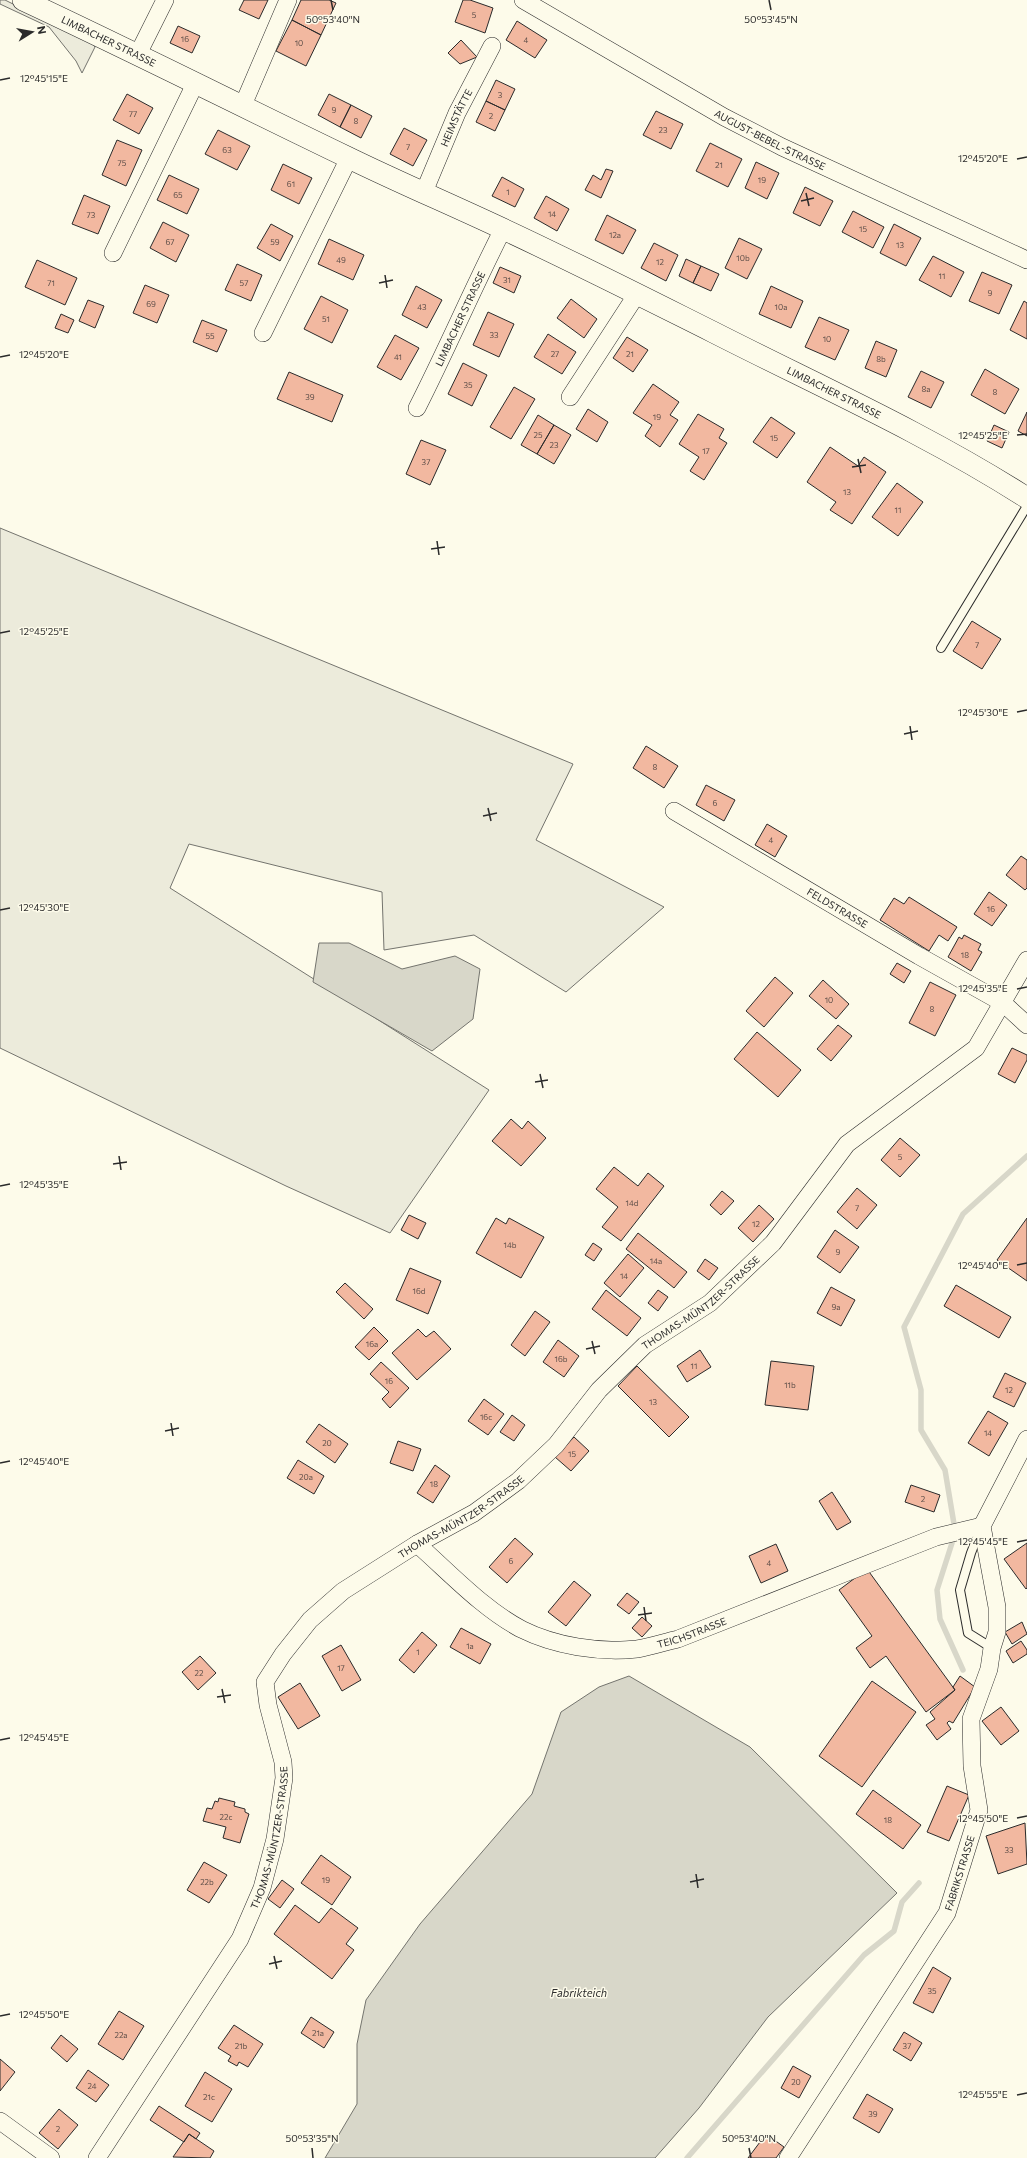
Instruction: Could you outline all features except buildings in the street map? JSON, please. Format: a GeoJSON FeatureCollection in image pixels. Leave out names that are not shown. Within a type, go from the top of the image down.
{"type":"FeatureCollection","features":[{"type":"Feature","properties":{"kind":"street","name":"LIMBACHER STRASSE"},"geometry":{"type":"LineString","coordinates":[[23,0],[138,54],[195,84],[243,105],[349,158],[503,229],[922,435],[1027,498]]}},
{"type":"Feature","properties":{"kind":"street"},"geometry":{"type":"LineString","coordinates":[[138,54],[165,0]]}},
{"type":"Feature","properties":{"kind":"street"},"geometry":{"type":"LineString","coordinates":[[243,105],[288,0]]}},
{"type":"Feature","properties":{"kind":"street","name":"AUGUST-BEBEL-STRASSE"},"geometry":{"type":"LineString","coordinates":[[523,0],[724,117],[782,147],[1027,260]]}},
{"type":"Feature","properties":{"kind":"street","name":"HEIMSTÄTTE"},"geometry":{"type":"LineString","coordinates":[[424,192],[457,113],[492,46]]}},
{"type":"Feature","properties":{"kind":"street"},"geometry":{"type":"LineString","coordinates":[[113,253],[195,84]]}},
{"type":"Feature","properties":{"kind":"street"},"geometry":{"type":"LineString","coordinates":[[263,333],[349,158]]}},
{"type":"Feature","properties":{"kind":"street","name":"LIMBACHER STRASSE"},"geometry":{"type":"LineString","coordinates":[[417,408],[444,355],[478,278],[503,229]]}},
{"type":"Feature","properties":{"kind":"street"},"geometry":{"type":"LineString","coordinates":[[570,397],[637,294]]}},
{"type":"Feature","properties":{"kind":"street","name":"FELDSTRASSE"},"geometry":{"type":"LineString","coordinates":[[674,811],[919,956],[1003,1003]]}},
{"type":"Feature","properties":{"kind":"street","name":"THOMAS-MÜNTZER-STRASSE"},"geometry":{"type":"LineString","coordinates":[[97,2158],[240,1939],[262,1888],[274,1839],[284,1778],[283,1762],[268,1705],[265,1682],[283,1654],[310,1620],[343,1591],[417,1544],[474,1513],[518,1481],[556,1445],[599,1390],[645,1345],[710,1303],[773,1243],[847,1144],[976,1048],[1027,960]]}},
{"type":"Feature","properties":{"kind":"street"},"geometry":{"type":"LineString","coordinates":[[1003,1003],[1027,1025]]}},
{"type":"Feature","properties":{"kind":"street"},"geometry":{"type":"LineString","coordinates":[[982,1526],[1027,1439]]}},
{"type":"Feature","properties":{"kind":"street","name":"TEICHSTRASSE"},"geometry":{"type":"LineString","coordinates":[[417,1544],[480,1601],[521,1628],[560,1643],[605,1650],[637,1649],[678,1639],[936,1537],[982,1526]]}},
{"type":"Feature","properties":{"kind":"street","name":"FABRIKSTRASSE"},"geometry":{"type":"LineString","coordinates":[[788,2158],[947,1912],[979,1810],[972,1766],[971,1719],[989,1669],[992,1648],[997,1632],[997,1608],[982,1526]]}},
{"type":"Feature","properties":{"kind":"street"},"geometry":{"type":"LineString","coordinates":[[0,2121],[51,2158]]}},
{"type":"Feature","properties":{"kind":"lane"},"geometry":{"type":"LineString","coordinates":[[941,648],[1027,506]]}},
{"type":"Feature","properties":{"kind":"lane"},"geometry":{"type":"LineString","coordinates":[[982,1526],[971,1553],[960,1590],[968,1633],[992,1648]]}},
{"type":"Feature","properties":{"kind":"shaded area"},"geometry":{"type":"Polygon","coordinates":[[[0,0],[5,0],[93,44],[95,47],[82,73],[76,61],[49,27],[0,4],[0,0]]]}},
{"type":"Feature","properties":{"kind":"shaded area"},"geometry":{"type":"Polygon","coordinates":[[[0,528],[573,764],[536,840],[664,907],[566,992],[474,935],[384,950],[382,892],[189,844],[170,888],[489,1090],[390,1233],[286,1186],[0,1048],[0,528]]]}},
{"type":"Feature","properties":{"kind":"water"},"geometry":{"type":"Polygon","coordinates":[[[319,943],[349,943],[402,969],[455,956],[480,969],[473,1019],[432,1051],[313,982],[319,943]]]}},
{"type":"Feature","properties":{"kind":"water","name":"Fabrikteich"},"geometry":{"type":"Polygon","coordinates":[[[629,1676],[750,1747],[897,1893],[768,2017],[699,2108],[655,2158],[325,2158],[357,2104],[357,2044],[366,2000],[420,1924],[532,1794],[561,1712],[599,1687],[629,1676]]]}},
{"type":"Feature","properties":{"kind":"waterway"},"geometry":{"type":"LineString","coordinates":[[963,1670],[940,1619],[937,1590],[952,1543],[954,1524],[945,1470],[921,1430],[921,1390],[904,1327],[963,1214],[1027,1156]]}},
{"type":"Feature","properties":{"kind":"waterway"},"geometry":{"type":"LineString","coordinates":[[687,2158],[864,1955],[894,1931],[902,1902],[919,1883]]}}]}
